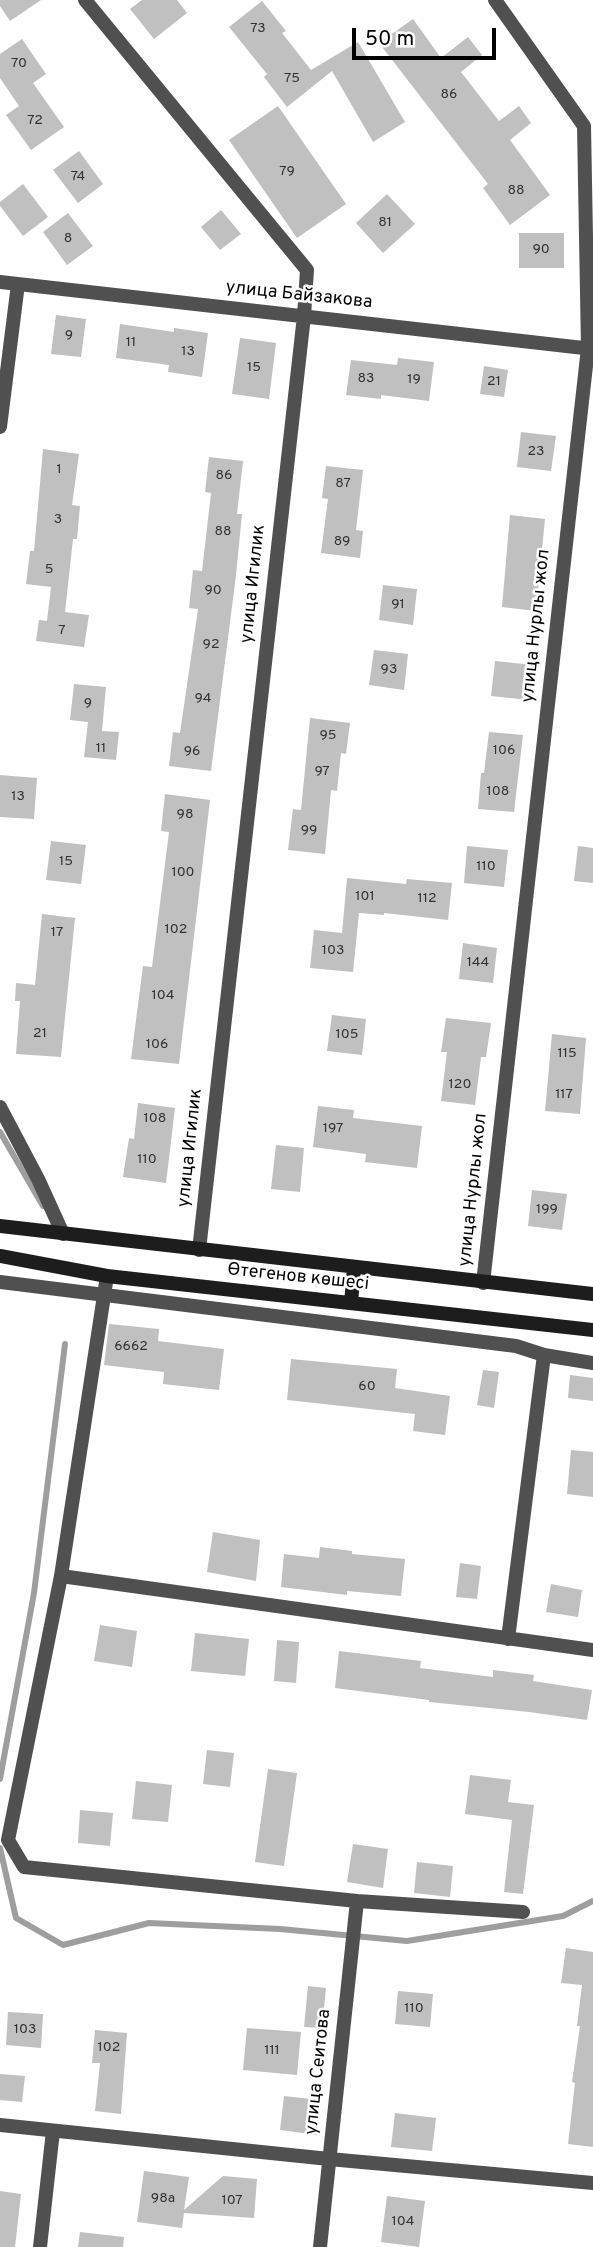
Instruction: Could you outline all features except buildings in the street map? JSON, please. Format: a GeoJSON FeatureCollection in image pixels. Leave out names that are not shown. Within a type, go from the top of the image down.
{"type":"FeatureCollection","features":[{"type":"Feature","properties":{"kind":"main road","name":"Өтегенов көшесі"},"geometry":{"type":"LineString","coordinates":[[0,1226],[593,1294]]}},
{"type":"Feature","properties":{"kind":"main road","name":"Өтегенов көшесі"},"geometry":{"type":"LineString","coordinates":[[0,1256],[107,1276],[593,1330]]}},
{"type":"Feature","properties":{"kind":"main road"},"geometry":{"type":"LineString","coordinates":[[351,1303],[354,1268]]}},
{"type":"Feature","properties":{"kind":"street","name":"улица Игилик"},"geometry":{"type":"LineString","coordinates":[[85,0],[307,270],[199,1250]]}},
{"type":"Feature","properties":{"kind":"street","name":"улица Нурлы жол"},"geometry":{"type":"LineString","coordinates":[[483,1283],[590,349],[584,126],[495,0]]}},
{"type":"Feature","properties":{"kind":"street","name":"улица Байзакова"},"geometry":{"type":"LineString","coordinates":[[0,282],[590,349]]}},
{"type":"Feature","properties":{"kind":"street"},"geometry":{"type":"LineString","coordinates":[[0,427],[18,284]]}},
{"type":"Feature","properties":{"kind":"street"},"geometry":{"type":"LineString","coordinates":[[0,1107],[63,1234]]}},
{"type":"Feature","properties":{"kind":"street"},"geometry":{"type":"LineString","coordinates":[[107,1276],[61,1576],[8,1840],[24,1867],[357,1901],[523,1912]]}},
{"type":"Feature","properties":{"kind":"street"},"geometry":{"type":"LineString","coordinates":[[0,1282],[516,1346],[544,1355],[593,1363]]}},
{"type":"Feature","properties":{"kind":"street"},"geometry":{"type":"LineString","coordinates":[[508,1639],[544,1355]]}},
{"type":"Feature","properties":{"kind":"street"},"geometry":{"type":"LineString","coordinates":[[61,1576],[593,1650]]}},
{"type":"Feature","properties":{"kind":"street","name":"улица Сеитова"},"geometry":{"type":"LineString","coordinates":[[320,2247],[357,1901]]}},
{"type":"Feature","properties":{"kind":"street"},"geometry":{"type":"LineString","coordinates":[[0,2125],[593,2183]]}},
{"type":"Feature","properties":{"kind":"street"},"geometry":{"type":"LineString","coordinates":[[40,2247],[54,2131]]}},
{"type":"Feature","properties":{"kind":"waterway"},"geometry":{"type":"LineString","coordinates":[[0,1132],[43,1206]]}},
{"type":"Feature","properties":{"kind":"waterway"},"geometry":{"type":"LineString","coordinates":[[0,1779],[34,1593],[65,1344]]}},
{"type":"Feature","properties":{"kind":"waterway"},"geometry":{"type":"LineString","coordinates":[[0,1848],[16,1918],[63,1945],[149,1923],[280,1929],[407,1941],[563,1916],[593,1901]]}}]}
